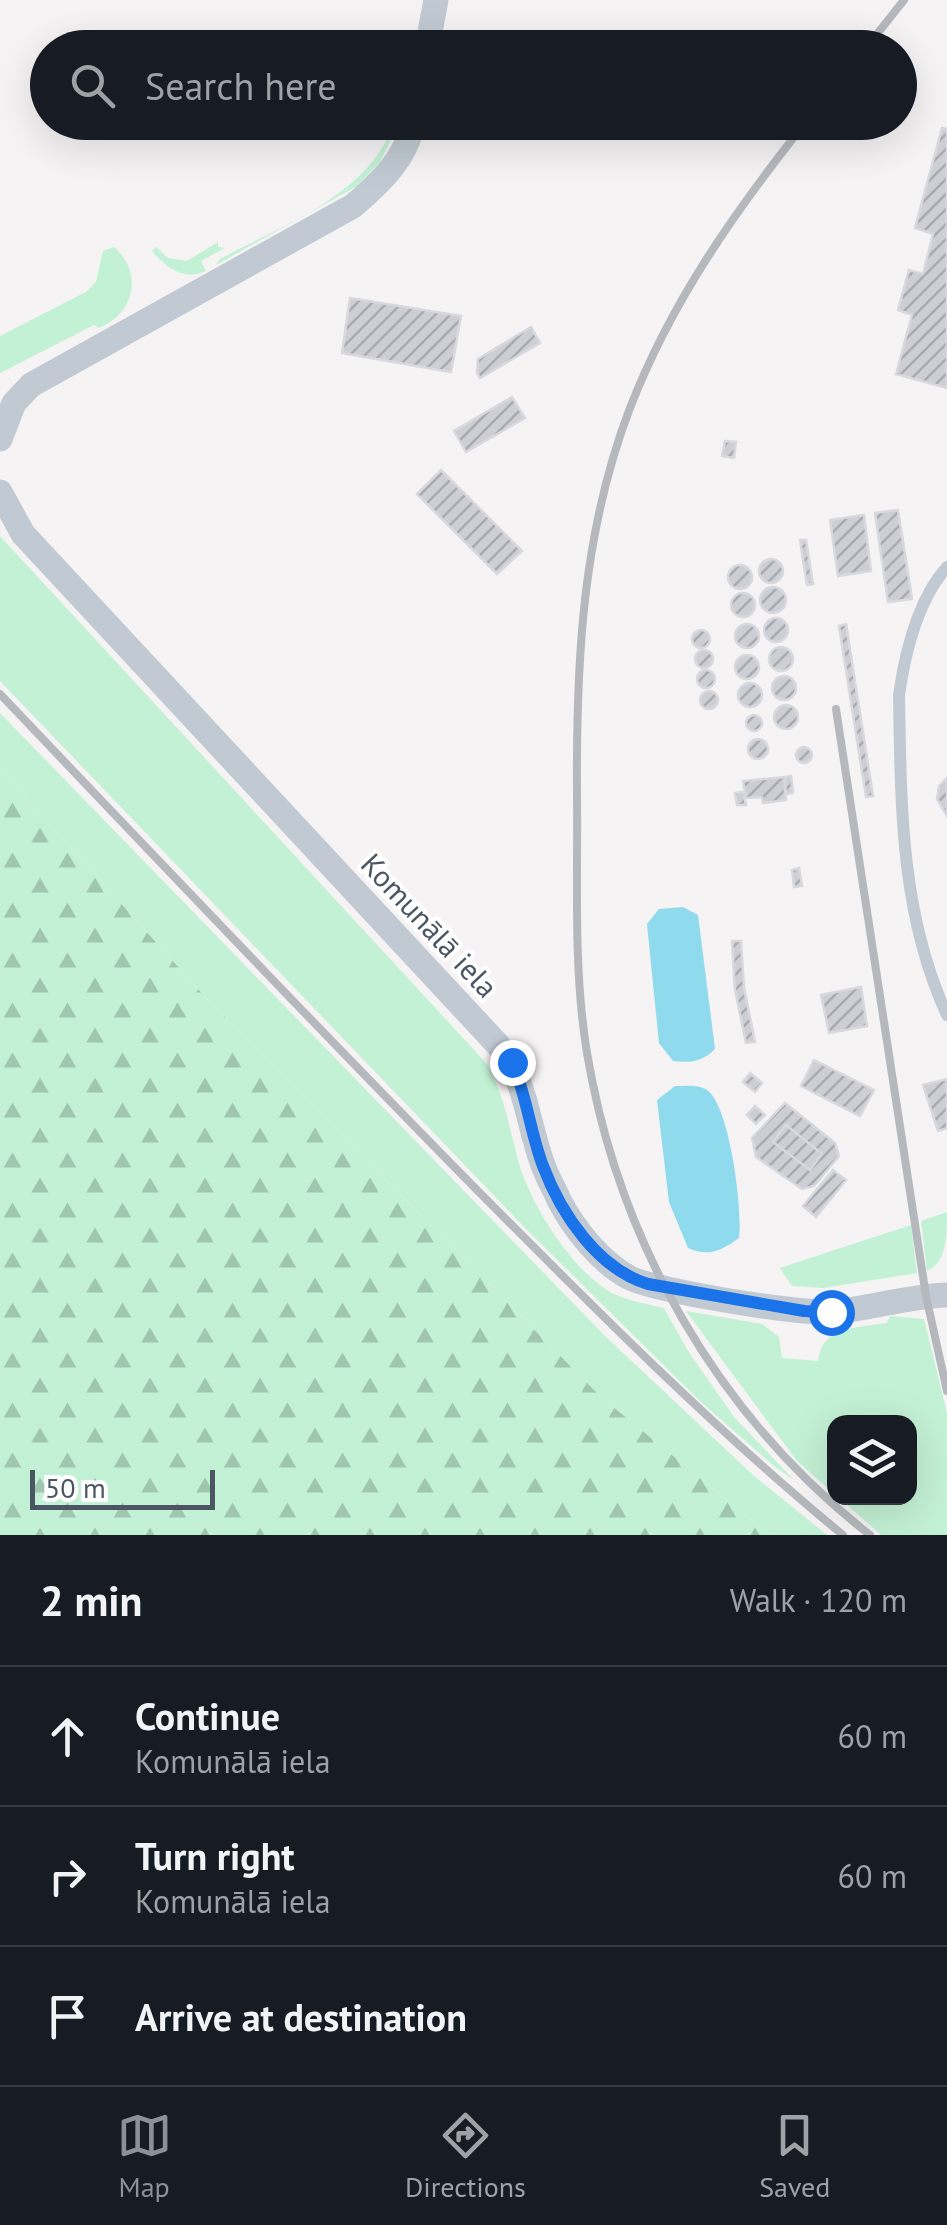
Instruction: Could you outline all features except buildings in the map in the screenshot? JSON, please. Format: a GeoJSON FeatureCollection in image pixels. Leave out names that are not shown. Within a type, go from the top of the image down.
{"type":"FeatureCollection","features":[{"type":"Feature","properties":{"kind":"street"},"geometry":{"type":"LineString","coordinates":[[431,30],[436,0]]}},
{"type":"Feature","properties":{"kind":"street"},"geometry":{"type":"LineString","coordinates":[[0,439],[14,403],[31,385],[353,206],[378,185],[406,140]]}},
{"type":"Feature","properties":{"kind":"street","name":"Komunālā iela"},"geometry":{"type":"LineString","coordinates":[[0,492],[23,534],[498,1044],[512,1062],[520,1082],[543,1166],[562,1205],[613,1267],[632,1280],[648,1284],[804,1311],[831,1312],[947,1294]]}},
{"type":"Feature","properties":{"kind":"lane"},"geometry":{"type":"LineString","coordinates":[[947,568],[931,585],[903,667],[899,695],[908,885],[922,949],[947,1014]]}},
{"type":"Feature","properties":{"kind":"green space"},"geometry":{"type":"Polygon","coordinates":[[[386,140],[391,140],[380,162],[357,186],[216,265],[220,259],[296,220],[344,189],[386,140]]]}},
{"type":"Feature","properties":{"kind":"green space"},"geometry":{"type":"Polygon","coordinates":[[[218,242],[218,247],[225,248],[201,261],[206,271],[198,274],[176,271],[152,251],[156,247],[168,258],[187,261],[218,242]]]}},
{"type":"Feature","properties":{"kind":"green space"},"geometry":{"type":"Polygon","coordinates":[[[114,247],[123,257],[132,280],[127,303],[120,313],[99,328],[94,325],[0,373],[0,336],[86,292],[96,282],[103,251],[114,247]]]}},
{"type":"Feature","properties":{"kind":"green space"},"geometry":{"type":"Polygon","coordinates":[[[0,536],[487,1064],[502,1099],[524,1177],[554,1235],[582,1269],[612,1293],[664,1308],[688,1351],[734,1417],[794,1480],[702,1403],[525,1228],[0,681],[0,536]]]}},
{"type":"Feature","properties":{"kind":"green space"},"geometry":{"type":"Polygon","coordinates":[[[0,713],[605,1336],[754,1476],[827,1535],[770,1535],[601,1397],[207,999],[0,769],[0,713]]]}},
{"type":"Feature","properties":{"kind":"green space"},"geometry":{"type":"Polygon","coordinates":[[[0,769],[207,999],[601,1397],[770,1535],[0,1535],[0,769]]]}},
{"type":"Feature","properties":{"kind":"green space"},"geometry":{"type":"Polygon","coordinates":[[[947,1212],[942,1255],[927,1271],[921,1221],[947,1212]]]}},
{"type":"Feature","properties":{"kind":"green space"},"geometry":{"type":"Polygon","coordinates":[[[911,1225],[917,1273],[823,1288],[792,1286],[780,1268],[911,1225]]]}},
{"type":"Feature","properties":{"kind":"green space"},"geometry":{"type":"Polygon","coordinates":[[[686,1311],[762,1324],[779,1337],[782,1358],[818,1361],[826,1341],[843,1330],[887,1323],[890,1316],[924,1319],[947,1413],[947,1535],[881,1535],[847,1505],[917,1505],[917,1415],[827,1415],[827,1488],[797,1461],[686,1311]]]}},
{"type":"Feature","properties":{"kind":"water"},"geometry":{"type":"Polygon","coordinates":[[[683,907],[698,915],[715,1049],[701,1059],[685,1062],[673,1061],[659,1043],[647,924],[659,909],[683,907]]]}},
{"type":"Feature","properties":{"kind":"water"},"geometry":{"type":"Polygon","coordinates":[[[675,1086],[707,1090],[715,1100],[728,1137],[737,1184],[739,1238],[715,1251],[688,1248],[669,1202],[657,1100],[675,1086]]]}},
{"type":"Feature","properties":{"kind":"railway"},"geometry":{"type":"LineString","coordinates":[[880,30],[904,0]]}},
{"type":"Feature","properties":{"kind":"railway"},"geometry":{"type":"LineString","coordinates":[[792,140],[730,224],[665,331],[630,408],[601,503],[581,647],[577,745],[578,956],[587,1053],[602,1123],[623,1192],[651,1258],[684,1321],[722,1380],[766,1436],[816,1488],[870,1535]]}},
{"type":"Feature","properties":{"kind":"railway"},"geometry":{"type":"LineString","coordinates":[[0,694],[567,1280],[702,1411],[843,1535]]}},
{"type":"Feature","properties":{"kind":"railway"},"geometry":{"type":"LineString","coordinates":[[836,709],[926,1296],[947,1391]]}},
{"type":"Feature","properties":{"kind":"route"},"geometry":{"type":"LineString","coordinates":[[512,1062],[543,1166],[562,1205],[613,1267],[632,1280],[648,1284],[804,1311],[831,1312]]}}]}
